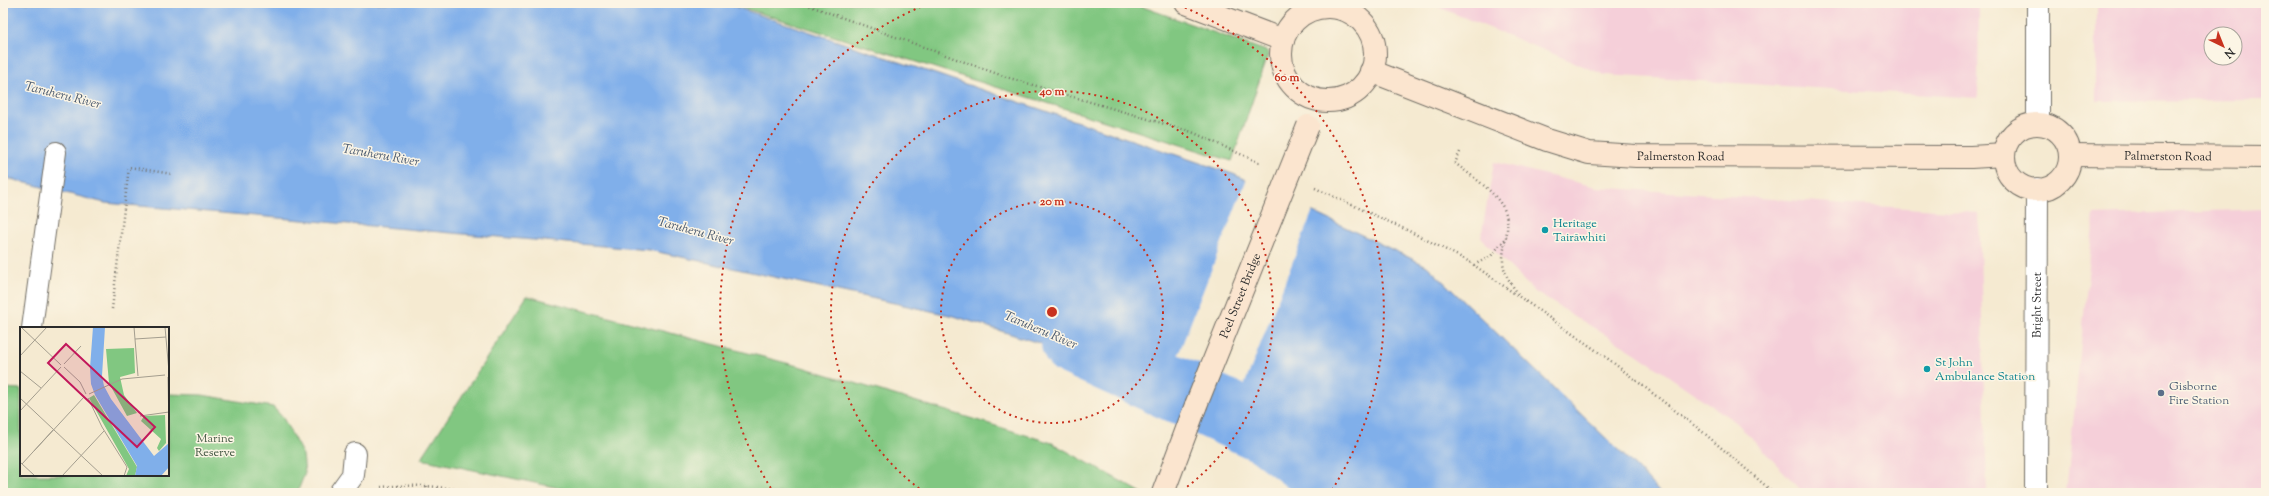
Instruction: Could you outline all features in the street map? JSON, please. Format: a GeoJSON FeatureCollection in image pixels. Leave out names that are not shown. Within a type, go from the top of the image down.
{"type":"FeatureCollection","features":[{"type":"Feature","properties":{"kind":"street"},"geometry":{"type":"LineString","coordinates":[[1186,3],[1283,40]]}},
{"type":"Feature","properties":{"kind":"street"},"geometry":{"type":"LineString","coordinates":[[2038,3],[2038,124]]}},
{"type":"Feature","properties":{"kind":"street"},"geometry":{"type":"LineString","coordinates":[[1342,6],[1356,16],[1367,27],[1373,41],[1375,56],[1371,71],[1365,83],[1355,92],[1343,98],[1330,100],[1317,99],[1303,93],[1292,83],[1284,70],[1281,55],[1283,40],[1290,26],[1300,16],[1314,9],[1342,6]]}},
{"type":"Feature","properties":{"kind":"street","name":"Palmerston Road"},"geometry":{"type":"LineString","coordinates":[[1371,71],[1546,140],[1590,153],[1636,156],[1971,157],[2004,155]]}},
{"type":"Feature","properties":{"kind":"street","name":"Peel Street Bridge"},"geometry":{"type":"LineString","coordinates":[[1163,493],[1308,126],[1317,99]]}},
{"type":"Feature","properties":{"kind":"street"},"geometry":{"type":"LineString","coordinates":[[2038,124],[2048,125],[2060,134],[2068,145],[2070,155],[2069,166],[2061,179],[2048,188],[2037,189],[2027,188],[2010,175],[2004,155],[2006,144],[2019,129],[2028,125],[2038,124]]}},
{"type":"Feature","properties":{"kind":"street","name":"Palmerston Road"},"geometry":{"type":"LineString","coordinates":[[2070,155],[2266,157]]}},
{"type":"Feature","properties":{"kind":"street","name":"Bright Street"},"geometry":{"type":"LineString","coordinates":[[2036,493],[2037,189]]}},
{"type":"Feature","properties":{"kind":"street"},"geometry":{"type":"LineString","coordinates":[[341,492],[353,475],[355,454]]}},
{"type":"Feature","properties":{"kind":"lane"},"geometry":{"type":"LineString","coordinates":[[32,327],[56,152]]}},
{"type":"Feature","properties":{"kind":"path"},"geometry":{"type":"LineString","coordinates":[[1460,152],[1455,163],[1496,198],[1503,208],[1508,221],[1503,261],[1507,277],[1520,298]]}},
{"type":"Feature","properties":{"kind":"path"},"geometry":{"type":"LineString","coordinates":[[112,309],[129,167],[172,174]]}},
{"type":"Feature","properties":{"kind":"path"},"geometry":{"type":"LineString","coordinates":[[1474,265],[1491,256],[1506,239]]}},
{"type":"Feature","properties":{"kind":"path"},"geometry":{"type":"LineString","coordinates":[[341,492],[386,486],[426,486],[448,487],[474,493]]}},
{"type":"Feature","properties":{"kind":"path"},"geometry":{"type":"LineString","coordinates":[[426,486],[429,493]]}},
{"type":"Feature","properties":{"kind":"shaded area"},"geometry":{"type":"Polygon","coordinates":[[[1428,3],[1979,3],[1978,98],[1605,75],[1428,3]]]}},
{"type":"Feature","properties":{"kind":"shaded area"},"geometry":{"type":"Polygon","coordinates":[[[2096,3],[2266,3],[2266,100],[2096,101],[2096,3]]]}},
{"type":"Feature","properties":{"kind":"shaded area"},"geometry":{"type":"Polygon","coordinates":[[[1494,162],[1596,187],[1979,213],[1987,493],[1804,493],[1737,423],[1635,353],[1535,292],[1481,238],[1494,162]]]}},
{"type":"Feature","properties":{"kind":"shaded area","name":"Gisborne Fire Station"},"geometry":{"type":"Polygon","coordinates":[[[2266,209],[2266,493],[2066,493],[2094,215],[2266,209]]]}},
{"type":"Feature","properties":{"kind":"green space"},"geometry":{"type":"Polygon","coordinates":[[[728,3],[1132,3],[1269,52],[1232,161],[728,3]]]}},
{"type":"Feature","properties":{"kind":"green space"},"geometry":{"type":"Polygon","coordinates":[[[527,296],[802,367],[1052,443],[1142,493],[583,493],[421,459],[527,296]]]}},
{"type":"Feature","properties":{"kind":"green space","name":"Marine Reserve"},"geometry":{"type":"Polygon","coordinates":[[[3,388],[20,389],[20,476],[169,476],[169,394],[202,395],[273,407],[283,418],[303,455],[305,473],[297,493],[3,493],[3,388]]]}},
{"type":"Feature","properties":{"kind":"water"},"geometry":{"type":"Polygon","coordinates":[[[3,3],[724,3],[1233,174],[1427,266],[1640,471],[1660,493],[1336,493],[1218,400],[954,316],[649,250],[105,203],[3,177],[3,3]]]}},
{"type":"Feature","properties":{"kind":"pier"},"geometry":{"type":"Polygon","coordinates":[[[1247,178],[1313,210],[1233,414],[1217,402],[1166,386],[1247,178]]]}},
{"type":"Feature","properties":{"kind":"waterway","name":"Taruheru River"},"geometry":{"type":"LineString","coordinates":[[1074,343],[1269,432],[1349,493]]}},
{"type":"Feature","properties":{"kind":"place","name":"Heritage Tairāwhiti"},"geometry":{"type":"Point","coordinates":[1545,230]}},
{"type":"Feature","properties":{"kind":"place","name":"St John Ambulance Station"},"geometry":{"type":"Point","coordinates":[1927,369]}},
{"type":"Feature","properties":{"kind":"place","name":"Gisborne Fire Station"},"geometry":{"type":"Point","coordinates":[2161,393]}}]}
